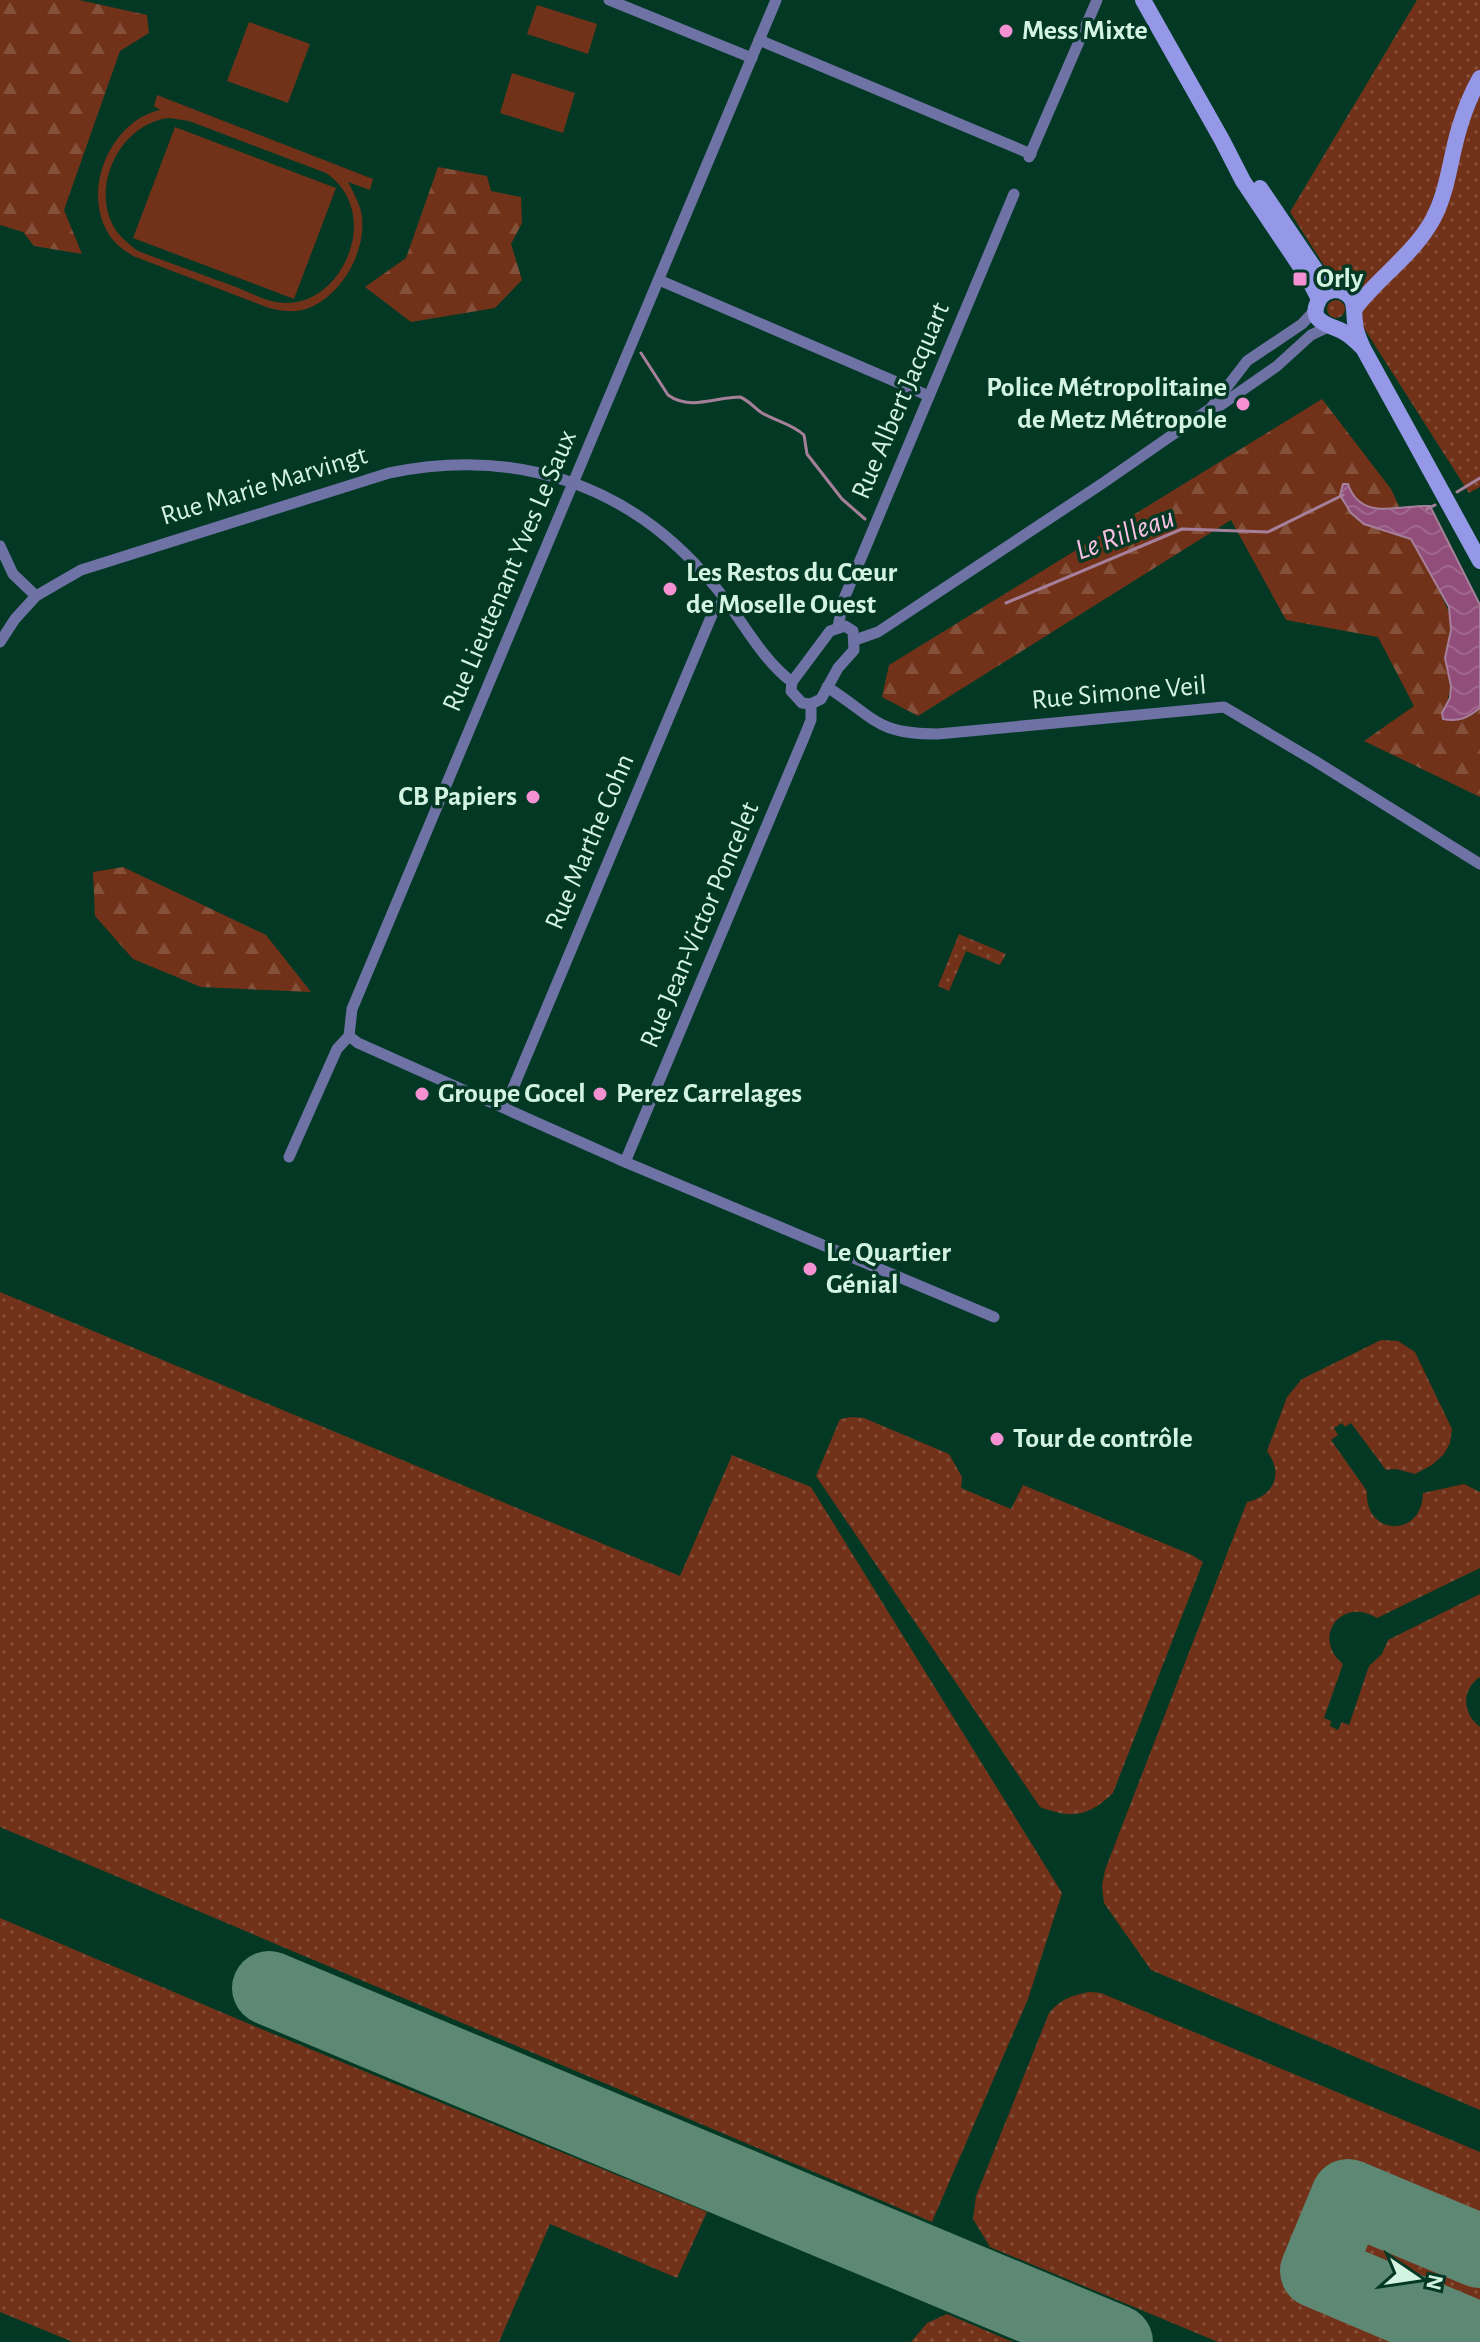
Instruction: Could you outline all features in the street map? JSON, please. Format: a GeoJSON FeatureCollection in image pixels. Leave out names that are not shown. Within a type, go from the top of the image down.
{"type":"FeatureCollection","features":[{"type":"Feature","properties":{"kind":"main road"},"geometry":{"type":"LineString","coordinates":[[1143,0],[1243,181],[1308,278],[1318,304],[1319,320],[1363,348]]}},
{"type":"Feature","properties":{"kind":"main road"},"geometry":{"type":"LineString","coordinates":[[1333,328],[1348,325],[1375,283],[1422,238],[1443,195],[1458,130],[1480,78]]}},
{"type":"Feature","properties":{"kind":"main road"},"geometry":{"type":"LineString","coordinates":[[1222,140],[1266,196],[1321,278],[1352,298],[1363,348],[1480,561]]}},
{"type":"Feature","properties":{"kind":"main road"},"geometry":{"type":"LineString","coordinates":[[1318,304],[1339,290],[1375,283]]}},
{"type":"Feature","properties":{"kind":"street"},"geometry":{"type":"LineString","coordinates":[[609,0],[752,58]]}},
{"type":"Feature","properties":{"kind":"street","name":"Rue Lieutenant Yves Le Saux"},"geometry":{"type":"LineString","coordinates":[[289,1157],[337,1049],[349,1036],[352,1009],[776,0]]}},
{"type":"Feature","properties":{"kind":"street"},"geometry":{"type":"LineString","coordinates":[[759,40],[1030,156],[1097,0]]}},
{"type":"Feature","properties":{"kind":"street","name":"Rue Albert Jacquart"},"geometry":{"type":"LineString","coordinates":[[838,627],[843,601],[1014,194]]}},
{"type":"Feature","properties":{"kind":"street"},"geometry":{"type":"LineString","coordinates":[[659,280],[929,396]]}},
{"type":"Feature","properties":{"kind":"street"},"geometry":{"type":"LineString","coordinates":[[855,640],[878,632],[1211,408],[1247,361],[1302,324],[1318,304]]}},
{"type":"Feature","properties":{"kind":"street"},"geometry":{"type":"LineString","coordinates":[[1211,408],[1221,405],[1277,366],[1311,335],[1333,328]]}},
{"type":"Feature","properties":{"kind":"street"},"geometry":{"type":"LineString","coordinates":[[1247,361],[1259,378]]}},
{"type":"Feature","properties":{"kind":"street","name":"Rue Marie Marvingt"},"geometry":{"type":"LineString","coordinates":[[0,642],[36,596],[58,581],[112,558],[389,473],[419,467],[481,465],[539,472],[574,481]]}},
{"type":"Feature","properties":{"kind":"street"},"geometry":{"type":"LineString","coordinates":[[574,481],[626,507],[692,559],[771,664],[792,682]]}},
{"type":"Feature","properties":{"kind":"street"},"geometry":{"type":"LineString","coordinates":[[0,546],[13,574],[36,596]]}},
{"type":"Feature","properties":{"kind":"street","name":"Rue Marthe Cohn"},"geometry":{"type":"LineString","coordinates":[[505,1107],[714,610],[725,600]]}},
{"type":"Feature","properties":{"kind":"street"},"geometry":{"type":"LineString","coordinates":[[845,626],[853,631],[855,640],[854,650],[838,668],[821,699],[811,704],[802,703],[796,698],[791,691],[792,682],[830,631],[845,626]]}},
{"type":"Feature","properties":{"kind":"street","name":"Rue Simone Veil"},"geometry":{"type":"LineString","coordinates":[[827,687],[881,726],[907,734],[938,734],[1224,707],[1480,864]]}},
{"type":"Feature","properties":{"kind":"street","name":"Rue Jean-Victor Poncelet"},"geometry":{"type":"LineString","coordinates":[[625,1162],[805,735],[811,720],[811,704]]}},
{"type":"Feature","properties":{"kind":"street"},"geometry":{"type":"LineString","coordinates":[[349,1036],[358,1043],[625,1162],[994,1317]]}},
{"type":"Feature","properties":{"kind":"green space"},"geometry":{"type":"Polygon","coordinates":[[[0,0],[79,0],[147,15],[149,33],[120,51],[64,210],[82,254],[34,246],[23,232],[0,225],[0,0]]]}},
{"type":"Feature","properties":{"kind":"green space"},"geometry":{"type":"Polygon","coordinates":[[[1417,0],[1480,0],[1480,487],[1469,493],[1290,212],[1417,0]]]}},
{"type":"Feature","properties":{"kind":"green space"},"geometry":{"type":"Polygon","coordinates":[[[537,5],[597,24],[588,54],[527,34],[537,5]]]}},
{"type":"Feature","properties":{"kind":"green space"},"geometry":{"type":"Polygon","coordinates":[[[249,22],[310,44],[288,103],[227,81],[249,22]]]}},
{"type":"Feature","properties":{"kind":"green space"},"geometry":{"type":"Polygon","coordinates":[[[512,73],[575,93],[563,133],[500,113],[512,73]]]}},
{"type":"Feature","properties":{"kind":"green space"},"geometry":{"type":"Polygon","coordinates":[[[157,95],[373,179],[370,190],[348,182],[361,211],[361,240],[350,269],[331,294],[306,309],[288,311],[269,308],[133,256],[115,242],[101,218],[99,180],[114,143],[142,117],[160,110],[154,106],[157,95]],[[169,118],[152,122],[137,131],[114,159],[106,194],[108,212],[117,232],[138,251],[271,301],[296,302],[309,298],[330,284],[345,263],[354,228],[349,201],[334,179],[326,173],[189,121],[169,118]]]}},
{"type":"Feature","properties":{"kind":"green space"},"geometry":{"type":"Polygon","coordinates":[[[175,127],[336,188],[294,299],[133,238],[175,127]]]}},
{"type":"Feature","properties":{"kind":"green space"},"geometry":{"type":"Polygon","coordinates":[[[438,167],[487,176],[491,191],[521,197],[522,223],[511,244],[522,280],[495,308],[411,322],[365,287],[406,258],[438,167]]]}},
{"type":"Feature","properties":{"kind":"green space"},"geometry":{"type":"Polygon","coordinates":[[[1332,300],[1340,300],[1345,309],[1343,316],[1332,318],[1327,313],[1327,305],[1332,300]]]}},
{"type":"Feature","properties":{"kind":"green space"},"geometry":{"type":"Polygon","coordinates":[[[1322,399],[1391,489],[1449,612],[1451,630],[1445,658],[1451,686],[1443,719],[1468,717],[1480,708],[1480,797],[1364,741],[1414,706],[1378,637],[1286,620],[1231,520],[918,716],[882,697],[889,665],[1322,399]]]}},
{"type":"Feature","properties":{"kind":"green space"},"geometry":{"type":"Polygon","coordinates":[[[123,867],[266,935],[311,992],[201,987],[133,959],[95,916],[93,872],[123,867]]]}},
{"type":"Feature","properties":{"kind":"green space"},"geometry":{"type":"Polygon","coordinates":[[[959,934],[1006,954],[1000,965],[966,951],[949,991],[938,986],[959,934]]]}},
{"type":"Feature","properties":{"kind":"green space"},"geometry":{"type":"Polygon","coordinates":[[[0,1292],[680,1576],[732,1455],[811,1487],[1062,1893],[1028,1999],[932,2222],[0,1827],[0,1292]]]}},
{"type":"Feature","properties":{"kind":"green space"},"geometry":{"type":"Polygon","coordinates":[[[1381,1340],[1398,1341],[1415,1352],[1452,1429],[1450,1443],[1432,1465],[1415,1474],[1386,1470],[1351,1423],[1345,1427],[1342,1423],[1334,1428],[1338,1435],[1331,1440],[1367,1491],[1374,1517],[1383,1524],[1404,1524],[1413,1518],[1420,1508],[1423,1493],[1464,1484],[1480,1492],[1480,1568],[1377,1618],[1352,1612],[1334,1623],[1330,1643],[1343,1664],[1324,1718],[1338,1730],[1342,1722],[1349,1725],[1369,1666],[1382,1654],[1388,1640],[1480,1594],[1480,1677],[1469,1688],[1466,1702],[1470,1715],[1480,1727],[1480,2110],[1151,1970],[1104,1903],[1102,1886],[1105,1870],[1247,1502],[1264,1495],[1274,1483],[1275,1468],[1267,1451],[1287,1397],[1302,1379],[1381,1340]]]}},
{"type":"Feature","properties":{"kind":"green space"},"geometry":{"type":"Polygon","coordinates":[[[864,1418],[949,1454],[962,1477],[961,1488],[1011,1509],[1023,1485],[1203,1562],[1113,1793],[1096,1807],[1071,1814],[1040,1807],[816,1476],[840,1419],[864,1418]]]}},
{"type":"Feature","properties":{"kind":"green space"},"geometry":{"type":"Polygon","coordinates":[[[0,1918],[707,2212],[677,2278],[550,2224],[499,2342],[73,2342],[0,2312],[0,1918]]]}},
{"type":"Feature","properties":{"kind":"green space"},"geometry":{"type":"Polygon","coordinates":[[[1090,1992],[1101,1993],[1480,2152],[1480,2342],[1218,2342],[990,2247],[973,2219],[976,2196],[1049,2013],[1067,1998],[1090,1992]]]}},
{"type":"Feature","properties":{"kind":"green space"},"geometry":{"type":"Polygon","coordinates":[[[947,2314],[1013,2342],[911,2342],[927,2323],[947,2314]]]}},
{"type":"Feature","properties":{"kind":"water"},"geometry":{"type":"Polygon","coordinates":[[[1343,484],[1348,484],[1362,504],[1372,508],[1430,506],[1480,605],[1480,708],[1467,717],[1443,719],[1442,713],[1450,698],[1451,686],[1445,658],[1451,630],[1449,607],[1411,539],[1364,524],[1351,513],[1340,495],[1343,484]]]}},
{"type":"Feature","properties":{"kind":"waterway","name":"Le Rilleau"},"geometry":{"type":"LineString","coordinates":[[641,353],[668,395],[676,400],[694,403],[740,397],[762,413],[799,431],[804,435],[807,454],[842,499],[865,519]]}},
{"type":"Feature","properties":{"kind":"waterway","name":"Le Rilleau"},"geometry":{"type":"LineString","coordinates":[[1457,492],[1480,478]]}},
{"type":"Feature","properties":{"kind":"waterway","name":"Le Rilleau"},"geometry":{"type":"LineString","coordinates":[[1006,603],[1182,529],[1268,532],[1343,495]]}},
{"type":"Feature","properties":{"kind":"waterway","name":"Le Rilleau"},"geometry":{"type":"LineString","coordinates":[[1427,509],[1435,505]]}},
{"type":"Feature","properties":{"kind":"runway"},"geometry":{"type":"LineString","coordinates":[[269,1988],[1116,2342]]}},
{"type":"Feature","properties":{"kind":"runway"},"geometry":{"type":"LineString","coordinates":[[1480,2251],[1348,2196],[1317,2271],[1480,2340]]}},
{"type":"Feature","properties":{"kind":"place","name":"Mess Mixte"},"geometry":{"type":"Point","coordinates":[1006,31]}},
{"type":"Feature","properties":{"kind":"place","name":"Orly"},"geometry":{"type":"Point","coordinates":[1300,279]}},
{"type":"Feature","properties":{"kind":"place","name":"Police Métropolitaine de Metz Métropole"},"geometry":{"type":"Point","coordinates":[1243,404]}},
{"type":"Feature","properties":{"kind":"place","name":"Les Restos du Cœur de Moselle Ouest"},"geometry":{"type":"Point","coordinates":[670,589]}},
{"type":"Feature","properties":{"kind":"place","name":"CB Papiers"},"geometry":{"type":"Point","coordinates":[533,797]}},
{"type":"Feature","properties":{"kind":"place","name":"Groupe Gocel"},"geometry":{"type":"Point","coordinates":[422,1094]}},
{"type":"Feature","properties":{"kind":"place","name":"Perez Carrelages"},"geometry":{"type":"Point","coordinates":[600,1094]}},
{"type":"Feature","properties":{"kind":"place","name":"Le Quartier Génial"},"geometry":{"type":"Point","coordinates":[810,1269]}},
{"type":"Feature","properties":{"kind":"place","name":"Tour de contrôle"},"geometry":{"type":"Point","coordinates":[997,1439]}}]}
